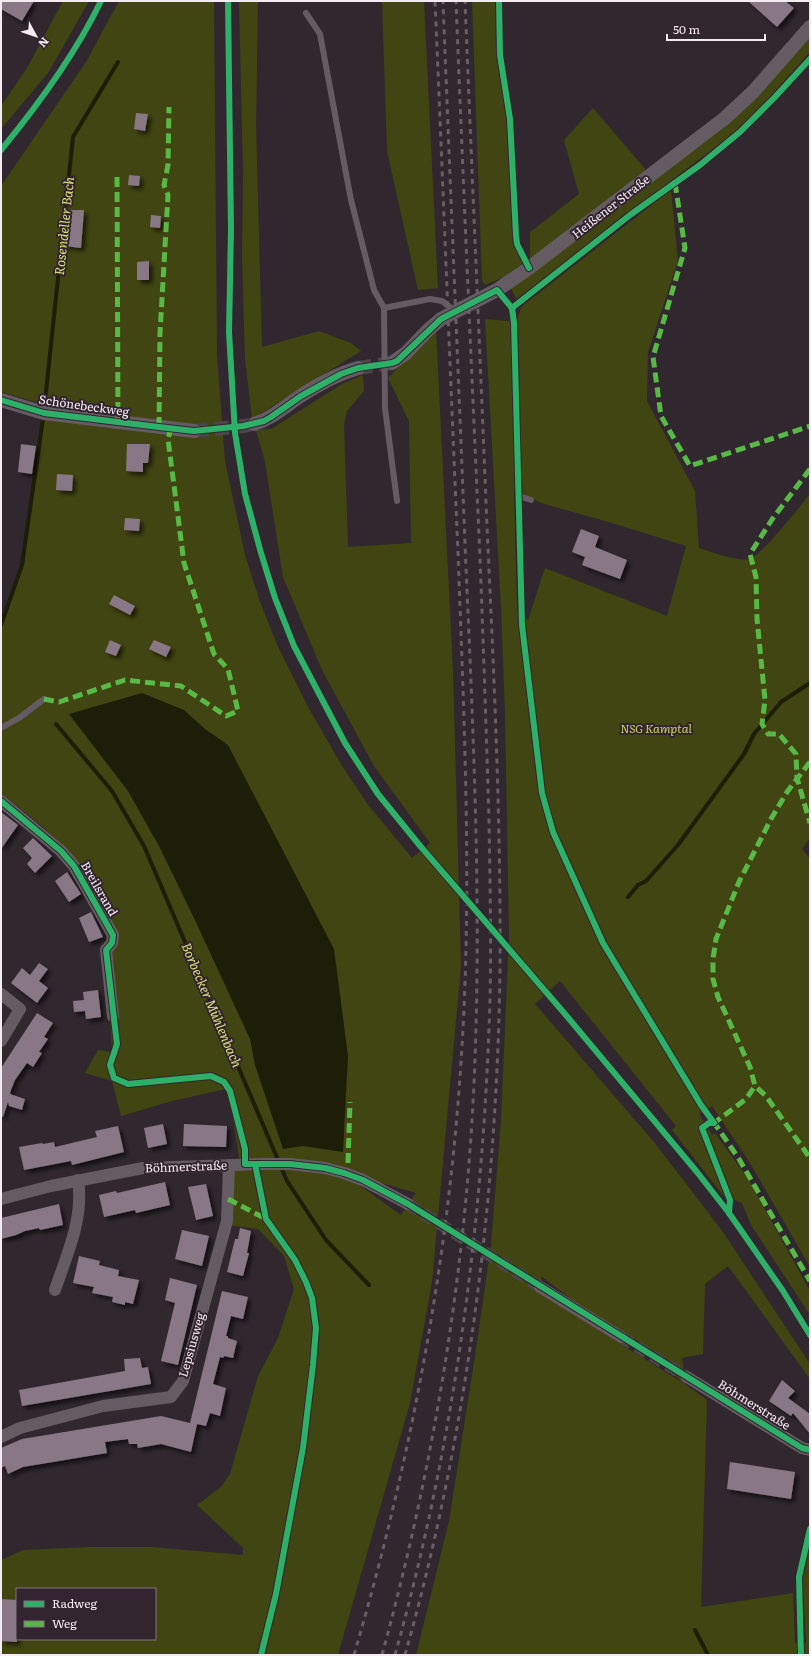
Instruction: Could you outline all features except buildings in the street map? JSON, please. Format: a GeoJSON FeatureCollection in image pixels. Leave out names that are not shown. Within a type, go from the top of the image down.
{"type":"FeatureCollection","features":[{"type":"Feature","properties":{"kind":"street","name":"Heißener Straße"},"geometry":{"type":"LineString","coordinates":[[392,363],[406,353],[435,323],[497,290],[560,246],[726,118],[753,92],[810,27]]}},
{"type":"Feature","properties":{"kind":"street"},"geometry":{"type":"LineString","coordinates":[[254,424],[271,417],[301,396],[334,377],[358,368]]}},
{"type":"Feature","properties":{"kind":"street","name":"Schönebeckweg"},"geometry":{"type":"LineString","coordinates":[[1,400],[44,413],[194,431]]}},
{"type":"Feature","properties":{"kind":"street","name":"Breilsrand"},"geometry":{"type":"LineString","coordinates":[[1,801],[61,851],[74,866],[113,935],[112,943],[106,950],[113,1016]]}},
{"type":"Feature","properties":{"kind":"street"},"geometry":{"type":"LineString","coordinates":[[1,994],[20,1009],[1,1040]]}},
{"type":"Feature","properties":{"kind":"street","name":"Böhmerstraße"},"geometry":{"type":"LineString","coordinates":[[1,1199],[78,1180],[143,1168],[290,1164],[344,1172],[363,1180],[408,1204]]}},
{"type":"Feature","properties":{"kind":"street","name":"Lepsiusweg"},"geometry":{"type":"LineString","coordinates":[[1,1437],[27,1426],[103,1406],[172,1397],[183,1381],[227,1221],[229,1165]]}},
{"type":"Feature","properties":{"kind":"street"},"geometry":{"type":"LineString","coordinates":[[56,1290],[79,1216],[80,1194],[78,1180]]}},
{"type":"Feature","properties":{"kind":"street"},"geometry":{"type":"LineString","coordinates":[[540,1286],[622,1336]]}},
{"type":"Feature","properties":{"kind":"street","name":"Böhmerstraße"},"geometry":{"type":"LineString","coordinates":[[687,1377],[802,1448],[810,1450]]}},
{"type":"Feature","properties":{"kind":"lane"},"geometry":{"type":"LineString","coordinates":[[306,14],[320,34],[351,200],[374,290],[384,308],[385,408],[397,501]]}},
{"type":"Feature","properties":{"kind":"lane"},"geometry":{"type":"LineString","coordinates":[[497,290],[512,308],[514,323],[519,496],[531,500]]}},
{"type":"Feature","properties":{"kind":"lane"},"geometry":{"type":"LineString","coordinates":[[384,308],[430,299],[442,300],[455,311]]}},
{"type":"Feature","properties":{"kind":"lane"},"geometry":{"type":"LineString","coordinates":[[1,728],[19,718],[44,699]]}},
{"type":"Feature","properties":{"kind":"green space"},"geometry":{"type":"Polygon","coordinates":[[[63,1],[89,1],[48,73],[1,129],[1,106],[27,68],[63,1]]]}},
{"type":"Feature","properties":{"kind":"green space"},"geometry":{"type":"Polygon","coordinates":[[[119,1],[214,1],[217,355],[225,461],[245,555],[259,599],[278,647],[307,705],[342,766],[369,806],[412,858],[430,843],[374,766],[322,670],[283,577],[265,462],[256,430],[271,429],[342,384],[363,375],[364,391],[347,411],[344,424],[348,547],[411,543],[409,421],[388,378],[436,330],[453,671],[461,966],[432,1282],[410,1403],[338,1655],[1,1655],[1,1560],[23,1550],[88,1547],[152,1547],[243,1555],[243,1548],[197,1505],[221,1487],[230,1474],[258,1376],[278,1338],[294,1289],[284,1256],[258,1229],[227,1225],[230,1166],[261,1165],[325,1170],[358,1184],[401,1215],[416,1193],[365,1178],[344,1168],[325,1165],[263,1161],[240,1163],[232,1113],[226,1089],[172,1101],[121,1116],[112,1081],[85,1073],[98,1050],[112,1052],[110,1017],[116,1015],[111,955],[108,951],[114,943],[115,934],[83,874],[71,856],[42,827],[1,794],[1,624],[25,561],[24,541],[30,516],[43,421],[43,404],[1,392],[1,186],[86,62],[119,1]]]}},
{"type":"Feature","properties":{"kind":"green space"},"geometry":{"type":"Polygon","coordinates":[[[239,1],[258,1],[256,126],[262,347],[319,331],[351,343],[361,351],[252,419],[245,359],[242,257],[243,171],[239,1]]]}},
{"type":"Feature","properties":{"kind":"green space"},"geometry":{"type":"Polygon","coordinates":[[[382,1],[424,1],[438,288],[418,290],[387,151],[382,1]]]}},
{"type":"Feature","properties":{"kind":"green space"},"geometry":{"type":"Polygon","coordinates":[[[472,1],[496,1],[497,57],[509,118],[513,240],[523,263],[504,277],[485,285],[482,280],[472,1]]]}},
{"type":"Feature","properties":{"kind":"green space"},"geometry":{"type":"Polygon","coordinates":[[[810,34],[810,52],[760,108],[730,136],[597,237],[549,277],[516,299],[511,288],[599,224],[717,131],[810,34]]]}},
{"type":"Feature","properties":{"kind":"green space"},"geometry":{"type":"Polygon","coordinates":[[[593,108],[646,170],[530,260],[530,232],[579,194],[564,140],[593,108]]]}},
{"type":"Feature","properties":{"kind":"green space","name":"NSG Kamptal"},"geometry":{"type":"Polygon","coordinates":[[[671,190],[678,261],[648,352],[647,401],[695,491],[699,548],[732,558],[745,560],[750,559],[763,549],[810,494],[810,838],[802,849],[809,858],[810,862],[810,1267],[750,1163],[712,1106],[699,1114],[712,1135],[715,1133],[749,1180],[810,1291],[810,1315],[751,1225],[742,1203],[722,1194],[672,1130],[676,1126],[560,981],[535,1004],[654,1142],[723,1232],[810,1364],[810,1379],[728,1266],[705,1284],[703,1354],[682,1358],[686,1385],[707,1400],[701,1607],[793,1593],[795,1643],[806,1643],[802,1578],[810,1544],[810,1655],[416,1655],[449,1521],[491,1245],[501,1121],[509,935],[505,713],[501,608],[485,319],[507,321],[516,324],[521,307],[671,190]],[[514,489],[517,609],[528,620],[545,568],[667,616],[686,546],[541,503],[514,489]],[[541,1276],[543,1295],[683,1383],[638,1341],[592,1315],[541,1276]]]}},
{"type":"Feature","properties":{"kind":"shaded area"},"geometry":{"type":"Polygon","coordinates":[[[142,693],[184,710],[205,729],[228,745],[334,949],[348,1056],[343,1152],[303,1146],[283,1149],[255,1065],[250,1039],[160,848],[128,791],[69,714],[142,693]]]}},
{"type":"Feature","properties":{"kind":"waterway","name":"Rosendeller Bach"},"geometry":{"type":"LineString","coordinates":[[45,401],[73,137],[118,62]]}},
{"type":"Feature","properties":{"kind":"waterway","name":"Rosendeller Bach"},"geometry":{"type":"LineString","coordinates":[[1,625],[22,565],[43,419]]}},
{"type":"Feature","properties":{"kind":"waterway"},"geometry":{"type":"LineString","coordinates":[[628,897],[638,885],[646,881],[678,845],[744,754],[754,734],[781,702],[810,683]]}},
{"type":"Feature","properties":{"kind":"waterway","name":"Borbecker Mühlenbach"},"geometry":{"type":"LineString","coordinates":[[56,724],[112,791],[144,846],[287,1181],[326,1240],[369,1285]]}},
{"type":"Feature","properties":{"kind":"waterway","name":"Borbecker Mühlenbach"},"geometry":{"type":"LineString","coordinates":[[695,1630],[708,1655]]}},
{"type":"Feature","properties":{"kind":"tunnel"},"geometry":{"type":"LineString","coordinates":[[358,368],[392,363]]}},
{"type":"Feature","properties":{"kind":"tunnel"},"geometry":{"type":"LineString","coordinates":[[194,431],[254,424]]}},
{"type":"Feature","properties":{"kind":"tunnel"},"geometry":{"type":"LineString","coordinates":[[408,1204],[540,1287]]}},
{"type":"Feature","properties":{"kind":"tunnel"},"geometry":{"type":"LineString","coordinates":[[621,1337],[687,1377]]}},
{"type":"Feature","properties":{"kind":"railway"},"geometry":{"type":"LineString","coordinates":[[354,1655],[394,1505],[425,1354],[438,1277],[448,1200],[462,1046],[465,984],[467,861],[465,738],[435,1]]}},
{"type":"Feature","properties":{"kind":"railway"},"geometry":{"type":"LineString","coordinates":[[382,1655],[400,1588],[430,1451],[453,1312],[468,1173],[476,1033],[477,893],[474,754],[443,1]]}},
{"type":"Feature","properties":{"kind":"railway"},"geometry":{"type":"LineString","coordinates":[[395,1655],[433,1501],[448,1423],[460,1344],[471,1266],[479,1187],[489,1028],[490,924],[488,784],[456,1]]}},
{"type":"Feature","properties":{"kind":"railway"},"geometry":{"type":"LineString","coordinates":[[405,1655],[427,1572],[446,1487],[462,1402],[475,1316],[485,1229],[493,1142],[498,1056],[500,915],[496,748],[465,1]]}},
{"type":"Feature","properties":{"kind":"marked path"},"geometry":{"type":"LineString","coordinates":[[159,427],[160,333],[168,195],[164,185],[168,165],[169,107]]}},
{"type":"Feature","properties":{"kind":"marked path"},"geometry":{"type":"LineString","coordinates":[[117,177],[118,422]]}},
{"type":"Feature","properties":{"kind":"marked path"},"geometry":{"type":"LineString","coordinates":[[675,183],[685,248],[653,357],[661,416],[690,466],[810,426]]}},
{"type":"Feature","properties":{"kind":"marked path"},"geometry":{"type":"LineString","coordinates":[[44,699],[59,702],[125,680],[181,686],[226,716],[238,711],[228,669],[214,654],[184,563],[168,439],[171,428]]}},
{"type":"Feature","properties":{"kind":"marked path"},"geometry":{"type":"LineString","coordinates":[[810,469],[773,518],[750,554],[756,577],[757,619],[765,700],[762,724],[768,734],[779,734],[796,754],[797,778],[810,823]]}},
{"type":"Feature","properties":{"kind":"marked path"},"geometry":{"type":"LineString","coordinates":[[810,762],[787,792],[771,819],[739,882],[716,939],[713,959],[713,979],[718,997],[750,1067],[755,1086],[766,1096],[810,1158]]}},
{"type":"Feature","properties":{"kind":"marked path"},"geometry":{"type":"LineString","coordinates":[[712,1123],[746,1099],[755,1086]]}},
{"type":"Feature","properties":{"kind":"marked path"},"geometry":{"type":"LineString","coordinates":[[348,1163],[350,1102]]}},
{"type":"Feature","properties":{"kind":"marked path"},"geometry":{"type":"LineString","coordinates":[[713,1121],[739,1159],[810,1281]]}},
{"type":"Feature","properties":{"kind":"marked path"},"geometry":{"type":"LineString","coordinates":[[228,1199],[266,1219]]}},
{"type":"Feature","properties":{"kind":"cycle path"},"geometry":{"type":"LineString","coordinates":[[1,150],[56,78],[80,41],[101,1]]}},
{"type":"Feature","properties":{"kind":"cycle path"},"geometry":{"type":"LineString","coordinates":[[228,1],[231,230],[229,332],[235,433],[245,494],[261,553],[275,598],[294,646],[345,743],[378,794],[421,847],[565,1014],[697,1172],[729,1213],[783,1291],[810,1335]]}},
{"type":"Feature","properties":{"kind":"cycle path"},"geometry":{"type":"LineString","coordinates":[[499,1],[500,55],[510,119],[517,244],[529,268]]}},
{"type":"Feature","properties":{"kind":"cycle path"},"geometry":{"type":"LineString","coordinates":[[512,308],[630,215],[700,165],[740,132],[810,59]]}},
{"type":"Feature","properties":{"kind":"cycle path"},"geometry":{"type":"LineString","coordinates":[[1,400],[44,413],[194,431],[243,426],[264,421],[301,396],[341,374],[358,368],[397,361],[441,319],[497,290],[512,308],[514,323],[522,625],[542,793],[553,832],[603,943],[701,1105],[714,1123],[709,1123],[702,1128],[730,1200],[729,1213]]}},
{"type":"Feature","properties":{"kind":"cycle path"},"geometry":{"type":"LineString","coordinates":[[1,801],[61,851],[74,866],[113,935],[112,943],[106,950],[117,1044],[110,1065],[114,1078],[128,1084],[211,1076],[224,1082],[230,1091],[245,1149],[245,1164],[290,1164],[325,1168],[363,1180],[408,1204],[802,1448],[810,1450]]}},
{"type":"Feature","properties":{"kind":"cycle path"},"geometry":{"type":"LineString","coordinates":[[255,1164],[266,1219],[295,1260],[306,1282],[312,1298],[316,1328],[303,1448],[276,1594],[261,1655]]}},
{"type":"Feature","properties":{"kind":"cycle path"},"geometry":{"type":"LineString","coordinates":[[801,1655],[799,1577],[810,1529]]}}]}
